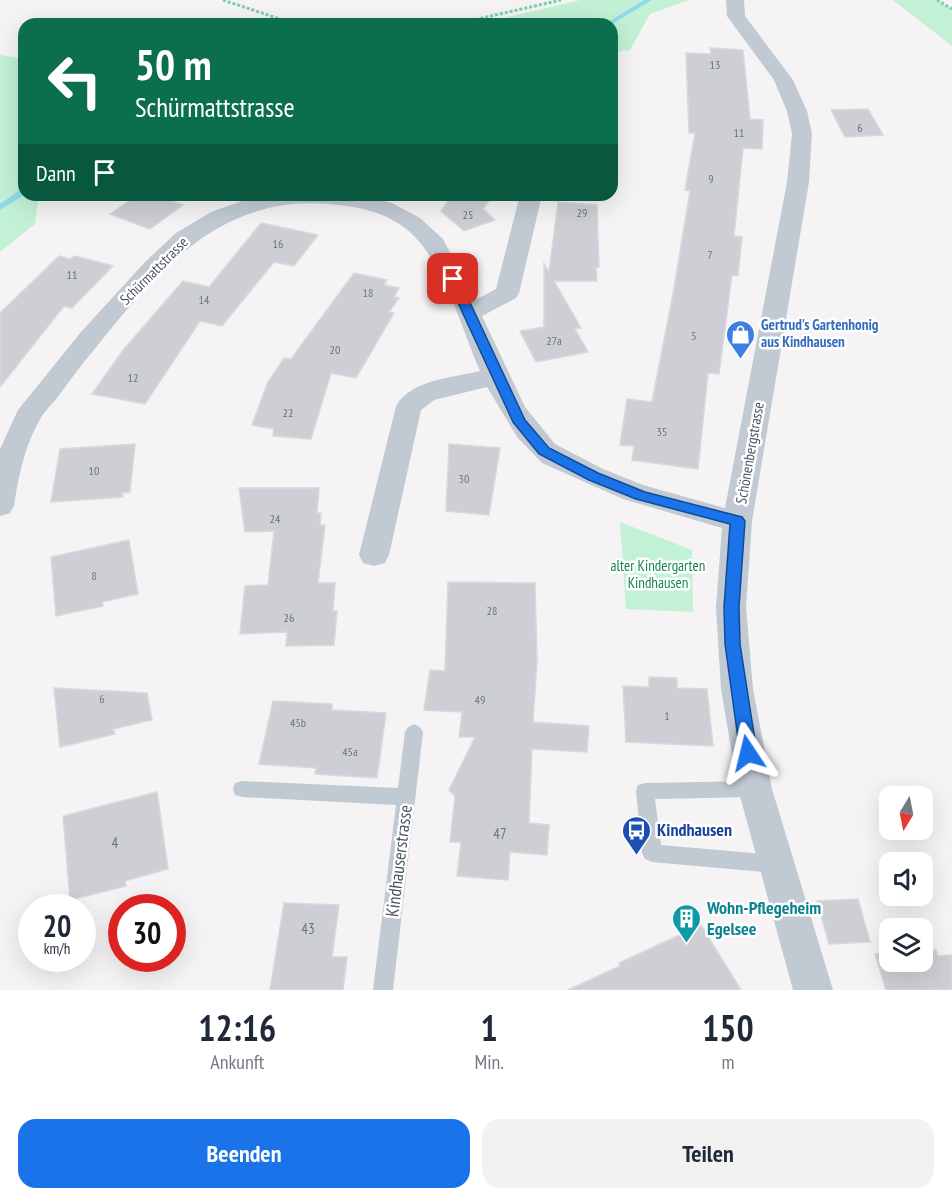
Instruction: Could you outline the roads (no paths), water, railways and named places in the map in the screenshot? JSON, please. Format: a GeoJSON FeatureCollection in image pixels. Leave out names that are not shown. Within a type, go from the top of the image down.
{"type":"FeatureCollection","features":[{"type":"Feature","properties":{"kind":"street","name":"Schönenbergstrasse"},"geometry":{"type":"LineString","coordinates":[[735,0],[736,16],[773,64],[793,98],[800,122],[802,152],[738,521],[731,607],[737,689],[755,789],[813,990]]}},
{"type":"Feature","properties":{"kind":"street","name":"Schürmattstrasse"},"geometry":{"type":"LineString","coordinates":[[0,506],[2,486],[25,422],[107,318],[172,250],[194,231],[227,215],[279,201]]}},
{"type":"Feature","properties":{"kind":"street","name":"Schürmattstrasse"},"geometry":{"type":"LineString","coordinates":[[362,201],[381,206],[413,224],[435,244],[519,422],[544,451],[594,477],[641,496],[738,521]]}},
{"type":"Feature","properties":{"kind":"street"},"geometry":{"type":"LineString","coordinates":[[470,314],[507,293],[530,201]]}},
{"type":"Feature","properties":{"kind":"street"},"geometry":{"type":"LineString","coordinates":[[375,555],[409,406],[425,393],[496,376]]}},
{"type":"Feature","properties":{"kind":"lane","name":"Kindhauserstrasse"},"geometry":{"type":"LineString","coordinates":[[383,990],[414,732]]}},
{"type":"Feature","properties":{"kind":"lane"},"geometry":{"type":"LineString","coordinates":[[242,789],[407,797]]}},
{"type":"Feature","properties":{"kind":"lane"},"geometry":{"type":"LineString","coordinates":[[755,789],[645,791],[652,853],[775,864]]}},
{"type":"Feature","properties":{"kind":"waterway"},"geometry":{"type":"LineString","coordinates":[[618,18],[649,0]]}},
{"type":"Feature","properties":{"kind":"waterway"},"geometry":{"type":"LineString","coordinates":[[0,208],[18,195]]}},
{"type":"Feature","properties":{"kind":"place","name":"Gertrud's Gartenhonig aus Kindhausen"},"geometry":{"type":"Point","coordinates":[740,360]}},
{"type":"Feature","properties":{"kind":"place","name":"Kindhausen"},"geometry":{"type":"Point","coordinates":[636,856]}},
{"type":"Feature","properties":{"kind":"place","name":"Wohn-Pflegeheim Egelsee"},"geometry":{"type":"Point","coordinates":[686,944]}},
{"type":"Feature","properties":{"kind":"park label","name":"alter Kindergarten Kindhausen"},"geometry":{"type":"Point","coordinates":[658,574]}}]}
